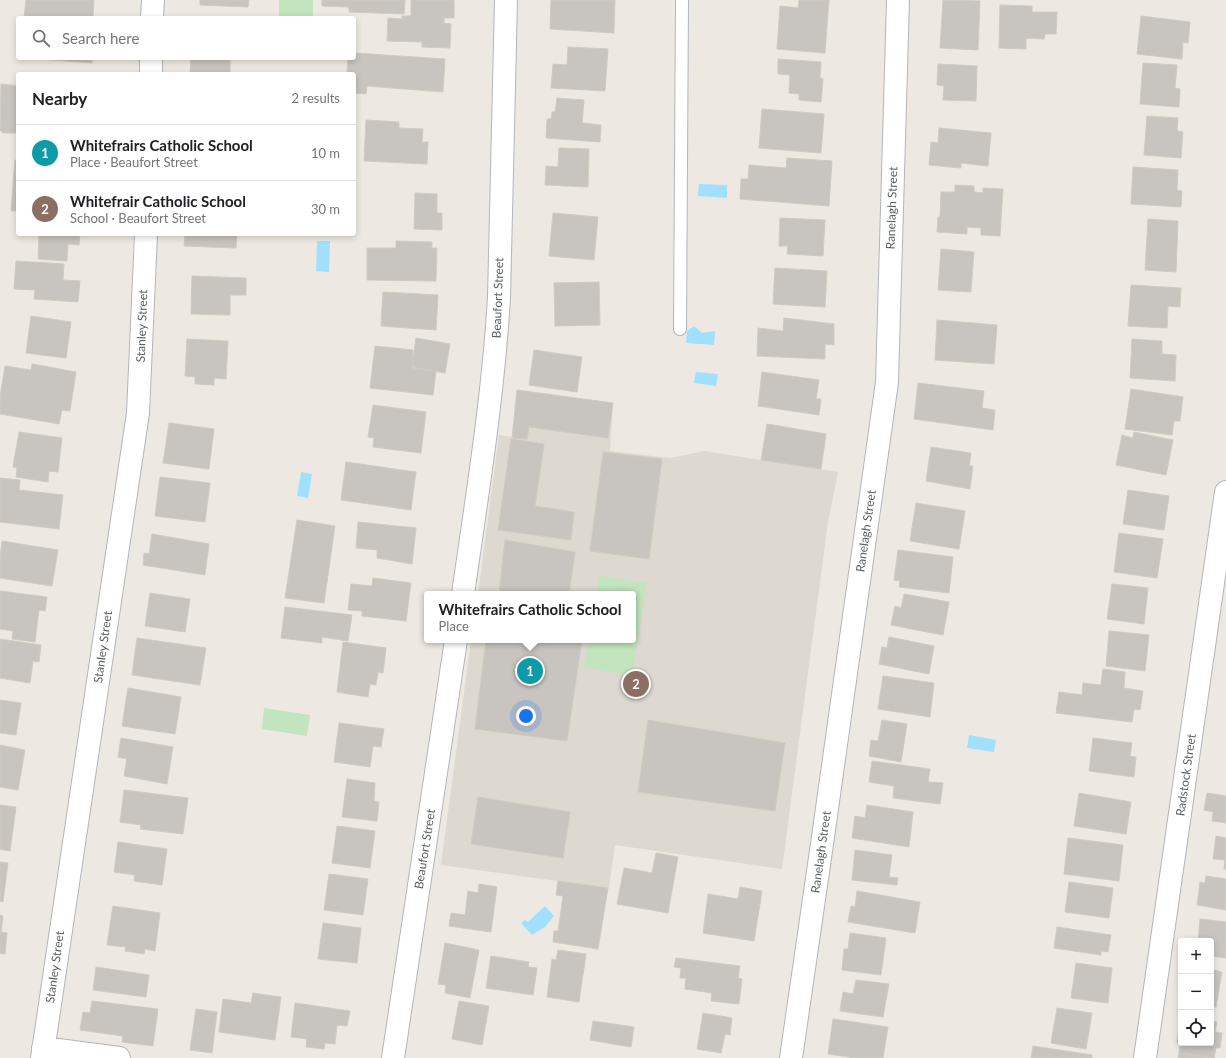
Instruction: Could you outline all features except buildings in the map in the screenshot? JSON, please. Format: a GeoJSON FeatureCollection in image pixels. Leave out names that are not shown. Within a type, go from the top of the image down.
{"type":"FeatureCollection","features":[{"type":"Feature","properties":{"kind":"street"},"geometry":{"type":"LineString","coordinates":[[152,16],[153,0]]}},
{"type":"Feature","properties":{"kind":"street","name":"Beaufort Street"},"geometry":{"type":"LineString","coordinates":[[463,591],[480,478],[496,347],[499,298],[506,0]]}},
{"type":"Feature","properties":{"kind":"street","name":"Ranelagh Street"},"geometry":{"type":"LineString","coordinates":[[791,1058],[886,382],[898,0]]}},
{"type":"Feature","properties":{"kind":"street"},"geometry":{"type":"LineString","coordinates":[[151,72],[152,60]]}},
{"type":"Feature","properties":{"kind":"street","name":"Stanley Street"},"geometry":{"type":"LineString","coordinates":[[42,1053],[138,413],[146,236]]}},
{"type":"Feature","properties":{"kind":"street","name":"Radstock Street"},"geometry":{"type":"LineString","coordinates":[[1145,1058],[1226,492]]}},
{"type":"Feature","properties":{"kind":"street","name":"Beaufort Street"},"geometry":{"type":"LineString","coordinates":[[393,1058],[456,643]]}},
{"type":"Feature","properties":{"kind":"street"},"geometry":{"type":"LineString","coordinates":[[42,1053],[119,1058]]}},
{"type":"Feature","properties":{"kind":"lane"},"geometry":{"type":"LineString","coordinates":[[680,329],[682,0]]}},
{"type":"Feature","properties":{"kind":"shaded area"},"geometry":{"type":"Polygon","coordinates":[[[517,390],[613,403],[610,451],[670,458],[704,451],[838,472],[828,522],[782,869],[615,845],[609,888],[441,865],[471,643],[636,643],[636,591],[478,591],[499,435],[512,437],[517,390]]]}},
{"type":"Feature","properties":{"kind":"green space"},"geometry":{"type":"Polygon","coordinates":[[[279,0],[313,0],[313,16],[279,16],[279,0]]]}},
{"type":"Feature","properties":{"kind":"green space"},"geometry":{"type":"Polygon","coordinates":[[[600,576],[647,583],[632,675],[584,668],[588,643],[636,643],[636,591],[597,591],[600,576]]]}},
{"type":"Feature","properties":{"kind":"green space"},"geometry":{"type":"Polygon","coordinates":[[[264,708],[310,715],[307,736],[262,729],[264,708]]]}},
{"type":"Feature","properties":{"kind":"water"},"geometry":{"type":"Polygon","coordinates":[[[699,184],[727,185],[727,198],[698,196],[699,184]]]}},
{"type":"Feature","properties":{"kind":"water"},"geometry":{"type":"Polygon","coordinates":[[[317,241],[330,241],[329,272],[316,271],[317,241]]]}},
{"type":"Feature","properties":{"kind":"water"},"geometry":{"type":"Polygon","coordinates":[[[694,326],[702,333],[715,331],[714,345],[686,343],[687,331],[694,326]]]}},
{"type":"Feature","properties":{"kind":"water"},"geometry":{"type":"Polygon","coordinates":[[[696,372],[718,374],[716,386],[694,383],[696,372]]]}},
{"type":"Feature","properties":{"kind":"water"},"geometry":{"type":"Polygon","coordinates":[[[301,472],[312,474],[308,498],[297,496],[301,472]]]}},
{"type":"Feature","properties":{"kind":"water"},"geometry":{"type":"Polygon","coordinates":[[[969,735],[996,740],[994,752],[967,748],[969,735]]]}},
{"type":"Feature","properties":{"kind":"water"},"geometry":{"type":"Polygon","coordinates":[[[545,906],[554,916],[545,927],[532,935],[521,923],[525,920],[528,922],[545,906]]]}},
{"type":"Feature","properties":{"kind":"place","name":"Whitefrairs Catholic School"},"geometry":{"type":"Point","coordinates":[530,671]}},
{"type":"Feature","properties":{"kind":"place","name":"Whitefrair Catholic School"},"geometry":{"type":"Point","coordinates":[636,684]}}]}
